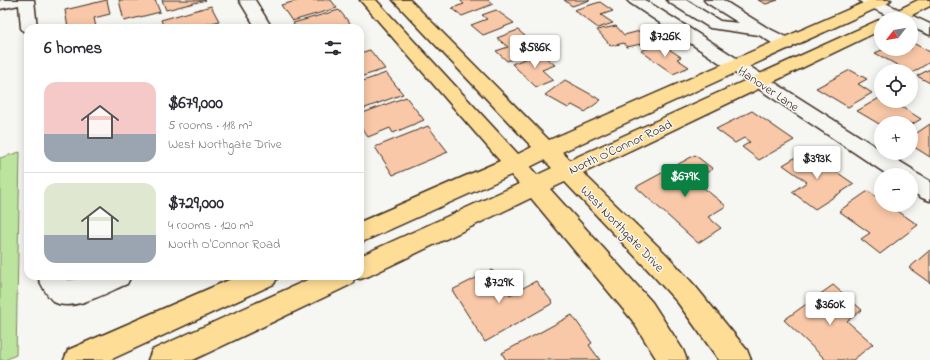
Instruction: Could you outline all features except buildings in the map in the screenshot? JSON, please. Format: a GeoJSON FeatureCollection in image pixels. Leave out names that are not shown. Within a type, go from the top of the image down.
{"type":"FeatureCollection","features":[{"type":"Feature","properties":{"kind":"main road"},"geometry":{"type":"LineString","coordinates":[[368,0],[534,186],[642,311],[673,360]]}},
{"type":"Feature","properties":{"kind":"main road","name":"West Northgate Drive"},"geometry":{"type":"LineString","coordinates":[[401,0],[566,171],[658,263],[687,295],[737,360]]}},
{"type":"Feature","properties":{"kind":"main road"},"geometry":{"type":"LineString","coordinates":[[912,12],[930,0]]}},
{"type":"Feature","properties":{"kind":"main road","name":"North O'Connor Road"},"geometry":{"type":"LineString","coordinates":[[364,231],[786,44],[875,1]]}},
{"type":"Feature","properties":{"kind":"main road","name":"North O'Connor Road"},"geometry":{"type":"LineString","coordinates":[[364,266],[874,27]]}},
{"type":"Feature","properties":{"kind":"main road"},"geometry":{"type":"LineString","coordinates":[[78,360],[256,280]]}},
{"type":"Feature","properties":{"kind":"main road"},"geometry":{"type":"LineString","coordinates":[[162,360],[334,280]]}},
{"type":"Feature","properties":{"kind":"street"},"geometry":{"type":"LineString","coordinates":[[0,4],[20,0]]}},
{"type":"Feature","properties":{"kind":"street"},"geometry":{"type":"LineString","coordinates":[[26,0],[28,24]]}},
{"type":"Feature","properties":{"kind":"street"},"geometry":{"type":"LineString","coordinates":[[247,0],[262,24]]}},
{"type":"Feature","properties":{"kind":"street","name":"Hanover Lane"},"geometry":{"type":"LineString","coordinates":[[635,0],[893,168]]}},
{"type":"Feature","properties":{"kind":"street"},"geometry":{"type":"LineString","coordinates":[[675,0],[716,25],[764,31]]}},
{"type":"Feature","properties":{"kind":"street"},"geometry":{"type":"LineString","coordinates":[[712,0],[786,44]]}},
{"type":"Feature","properties":{"kind":"street"},"geometry":{"type":"LineString","coordinates":[[875,1],[892,12]]}},
{"type":"Feature","properties":{"kind":"street"},"geometry":{"type":"LineString","coordinates":[[918,25],[930,30]]}},
{"type":"Feature","properties":{"kind":"street"},"geometry":{"type":"LineString","coordinates":[[918,184],[930,192]]}},
{"type":"Feature","properties":{"kind":"street"},"geometry":{"type":"LineString","coordinates":[[53,280],[62,293],[85,290],[109,280]]}},
{"type":"Feature","properties":{"kind":"green space"},"geometry":{"type":"Polygon","coordinates":[[[20,152],[16,355],[5,360],[0,360],[0,158],[20,152]]]}}]}
